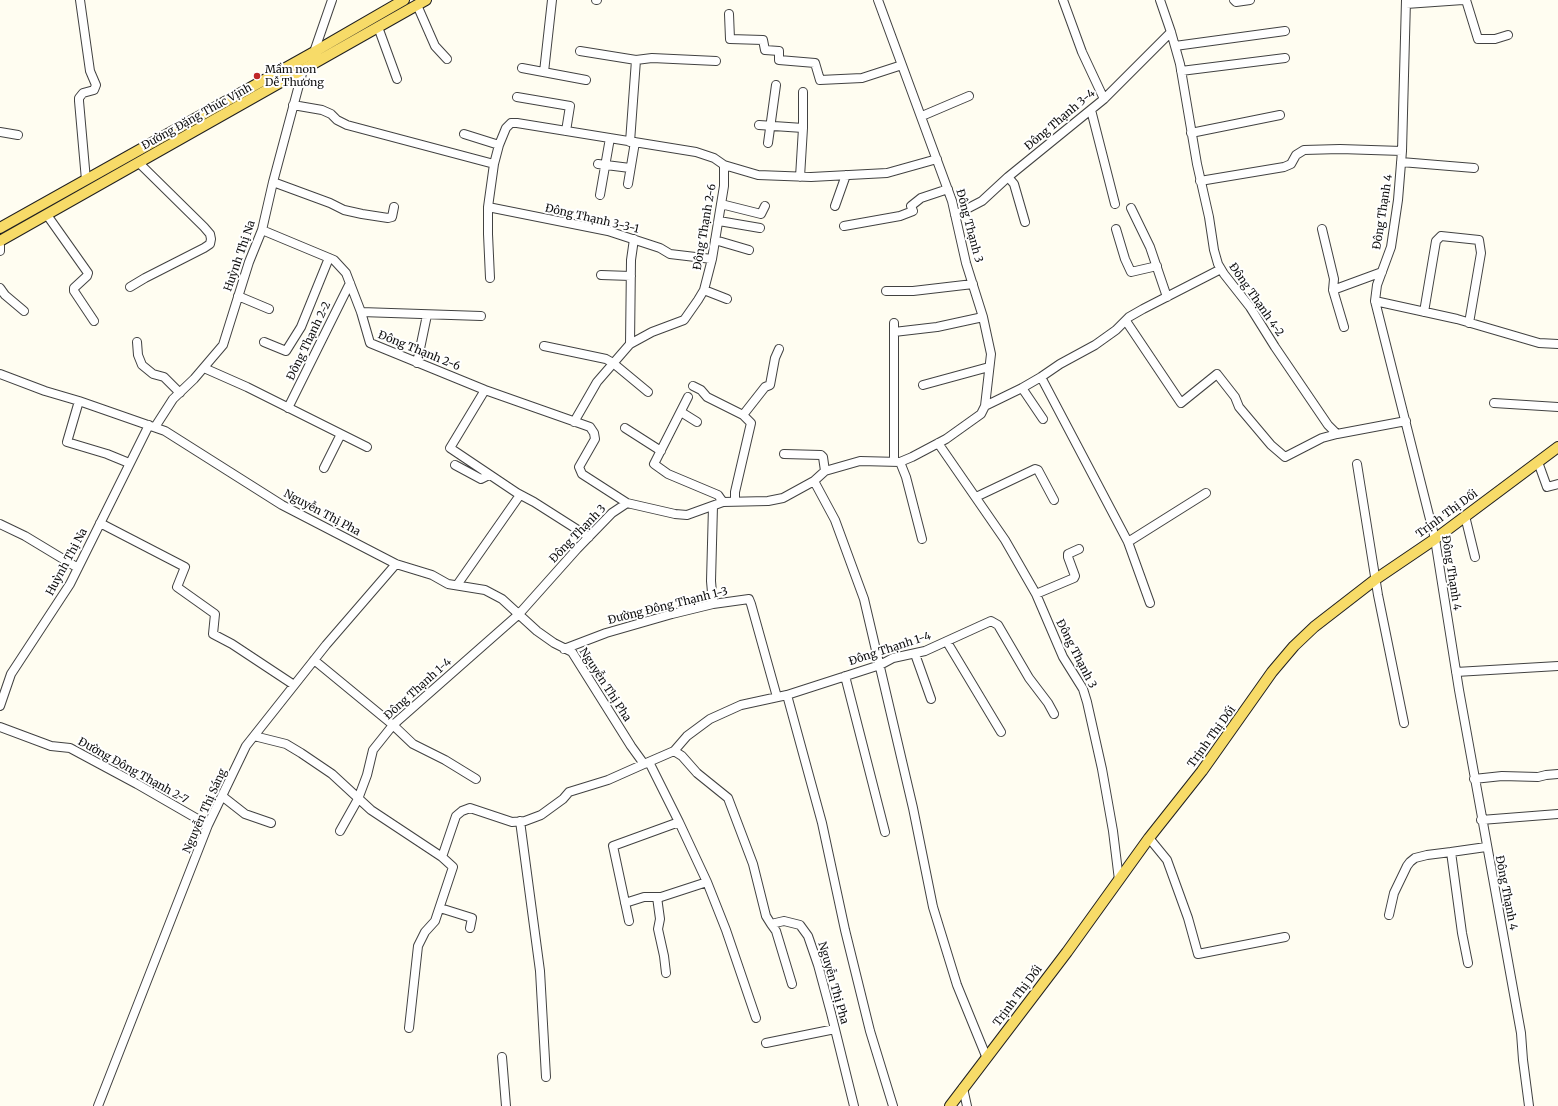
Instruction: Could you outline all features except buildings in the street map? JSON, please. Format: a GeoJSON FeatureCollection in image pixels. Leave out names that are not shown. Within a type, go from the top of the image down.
{"type":"FeatureCollection","features":[{"type":"Feature","properties":{"kind":"main road","name":"Đường Đặng Thúc Vịnh"},"geometry":{"type":"LineString","coordinates":[[0,228],[404,0]]}},
{"type":"Feature","properties":{"kind":"main road","name":"Đường Đặng Thúc Vịnh"},"geometry":{"type":"LineString","coordinates":[[0,241],[422,2]]}},
{"type":"Feature","properties":{"kind":"main road","name":"Trịnh Thị Dối"},"geometry":{"type":"LineString","coordinates":[[950,1106],[986,1056],[1044,983],[1149,838],[1202,772],[1272,672],[1294,646],[1314,627],[1376,579],[1435,539],[1558,447]]}},
{"type":"Feature","properties":{"kind":"street"},"geometry":{"type":"LineString","coordinates":[[80,0],[90,71],[96,85],[94,90],[83,93],[79,98],[86,180]]}},
{"type":"Feature","properties":{"kind":"street"},"geometry":{"type":"LineString","coordinates":[[314,52],[332,0]]}},
{"type":"Feature","properties":{"kind":"street"},"geometry":{"type":"LineString","coordinates":[[544,72],[552,0]]}},
{"type":"Feature","properties":{"kind":"street","name":"Đông Thạnh 3"},"geometry":{"type":"LineString","coordinates":[[878,0],[948,189],[966,263],[983,317],[991,354],[985,406]]}},
{"type":"Feature","properties":{"kind":"street"},"geometry":{"type":"LineString","coordinates":[[1063,0],[1082,52],[1104,99]]}},
{"type":"Feature","properties":{"kind":"street","name":"Đông Thạnh 4-2"},"geometry":{"type":"LineString","coordinates":[[1160,0],[1171,32],[1181,71],[1200,181],[1209,217],[1214,250],[1221,270],[1250,307],[1275,347],[1328,425],[1338,434]]}},
{"type":"Feature","properties":{"kind":"street"},"geometry":{"type":"LineString","coordinates":[[1234,0],[1236,2],[1250,0]]}},
{"type":"Feature","properties":{"kind":"street"},"geometry":{"type":"LineString","coordinates":[[1406,2],[1465,0],[1478,39],[1495,39],[1508,36]]}},
{"type":"Feature","properties":{"kind":"street"},"geometry":{"type":"LineString","coordinates":[[422,2],[435,46],[447,60]]}},
{"type":"Feature","properties":{"kind":"street","name":"Đông Thạnh 4"},"geometry":{"type":"LineString","coordinates":[[1406,2],[1402,151],[1398,200],[1391,247],[1377,285],[1375,301],[1435,539],[1486,848],[1521,1033],[1522,1060],[1529,1106]]}},
{"type":"Feature","properties":{"kind":"street"},"geometry":{"type":"LineString","coordinates":[[729,14],[730,39],[763,40],[765,50],[779,52],[779,60],[815,62],[820,80],[862,78],[902,66]]}},
{"type":"Feature","properties":{"kind":"street"},"geometry":{"type":"LineString","coordinates":[[378,27],[397,79]]}},
{"type":"Feature","properties":{"kind":"street"},"geometry":{"type":"LineString","coordinates":[[1175,46],[1285,31]]}},
{"type":"Feature","properties":{"kind":"street","name":"Đông Thạnh 3-4"},"geometry":{"type":"LineString","coordinates":[[955,215],[982,201],[1008,177],[1104,99],[1171,32]]}},
{"type":"Feature","properties":{"kind":"street"},"geometry":{"type":"LineString","coordinates":[[580,51],[636,60],[652,58],[716,61]]}},
{"type":"Feature","properties":{"kind":"street"},"geometry":{"type":"LineString","coordinates":[[1181,71],[1286,58]]}},
{"type":"Feature","properties":{"kind":"street"},"geometry":{"type":"LineString","coordinates":[[628,184],[632,142],[636,60]]}},
{"type":"Feature","properties":{"kind":"street"},"geometry":{"type":"LineString","coordinates":[[522,68],[586,80]]}},
{"type":"Feature","properties":{"kind":"street","name":"Huỳnh Thị Na"},"geometry":{"type":"LineString","coordinates":[[0,706],[11,674],[70,584],[129,463],[152,426],[173,399],[204,368],[223,345],[249,262],[262,230],[273,182],[303,70]]}},
{"type":"Feature","properties":{"kind":"street"},"geometry":{"type":"LineString","coordinates":[[768,143],[772,126],[776,85]]}},
{"type":"Feature","properties":{"kind":"street"},"geometry":{"type":"LineString","coordinates":[[800,177],[803,128],[803,92]]}},
{"type":"Feature","properties":{"kind":"street"},"geometry":{"type":"LineString","coordinates":[[922,116],[969,96]]}},
{"type":"Feature","properties":{"kind":"street"},"geometry":{"type":"LineString","coordinates":[[517,97],[570,106],[566,131]]}},
{"type":"Feature","properties":{"kind":"street"},"geometry":{"type":"LineString","coordinates":[[293,105],[322,110],[331,114],[337,120],[347,125],[494,164]]}},
{"type":"Feature","properties":{"kind":"street"},"geometry":{"type":"LineString","coordinates":[[1091,110],[1115,204]]}},
{"type":"Feature","properties":{"kind":"street"},"geometry":{"type":"LineString","coordinates":[[1191,133],[1280,115]]}},
{"type":"Feature","properties":{"kind":"street"},"geometry":{"type":"LineString","coordinates":[[490,278],[488,208],[494,164],[499,144],[508,125],[517,123],[696,152],[714,158],[724,165],[758,175],[800,177],[887,173],[937,159]]}},
{"type":"Feature","properties":{"kind":"street"},"geometry":{"type":"LineString","coordinates":[[758,125],[803,128]]}},
{"type":"Feature","properties":{"kind":"street"},"geometry":{"type":"LineString","coordinates":[[0,132],[18,135]]}},
{"type":"Feature","properties":{"kind":"street"},"geometry":{"type":"LineString","coordinates":[[464,134],[499,144]]}},
{"type":"Feature","properties":{"kind":"street"},"geometry":{"type":"LineString","coordinates":[[600,195],[602,165],[610,138]]}},
{"type":"Feature","properties":{"kind":"street"},"geometry":{"type":"LineString","coordinates":[[1200,181],[1284,167],[1291,164],[1296,155],[1304,150],[1340,149],[1402,151]]}},
{"type":"Feature","properties":{"kind":"street"},"geometry":{"type":"LineString","coordinates":[[1401,162],[1474,168]]}},
{"type":"Feature","properties":{"kind":"street"},"geometry":{"type":"LineString","coordinates":[[130,286],[204,248],[210,244],[211,239],[210,234],[204,227],[139,163]]}},
{"type":"Feature","properties":{"kind":"street"},"geometry":{"type":"LineString","coordinates":[[602,165],[630,168]]}},
{"type":"Feature","properties":{"kind":"street","name":"Đông Thạnh 2-6"},"geometry":{"type":"LineString","coordinates":[[574,422],[597,382],[630,344],[652,332],[684,320],[704,290],[712,259],[719,221],[724,186],[724,165]]}},
{"type":"Feature","properties":{"kind":"street"},"geometry":{"type":"LineString","coordinates":[[835,206],[846,175]]}},
{"type":"Feature","properties":{"kind":"street"},"geometry":{"type":"LineString","coordinates":[[1008,177],[1014,184],[1024,222]]}},
{"type":"Feature","properties":{"kind":"street"},"geometry":{"type":"LineString","coordinates":[[273,182],[330,203],[344,210],[362,214],[388,218],[392,217],[394,207]]}},
{"type":"Feature","properties":{"kind":"street"},"geometry":{"type":"LineString","coordinates":[[844,226],[900,216],[913,211],[911,206],[921,198],[948,189]]}},
{"type":"Feature","properties":{"kind":"street"},"geometry":{"type":"LineString","coordinates":[[721,204],[761,214],[765,206]]}},
{"type":"Feature","properties":{"kind":"street","name":"Đông Thạnh 3-3-1"},"geometry":{"type":"LineString","coordinates":[[488,208],[608,232],[660,248],[670,254],[712,259]]}},
{"type":"Feature","properties":{"kind":"street"},"geometry":{"type":"LineString","coordinates":[[1131,208],[1150,247],[1167,297]]}},
{"type":"Feature","properties":{"kind":"street"},"geometry":{"type":"LineString","coordinates":[[47,215],[88,274],[74,288],[74,291],[94,321]]}},
{"type":"Feature","properties":{"kind":"street"},"geometry":{"type":"LineString","coordinates":[[719,221],[760,228]]}},
{"type":"Feature","properties":{"kind":"street"},"geometry":{"type":"LineString","coordinates":[[1116,229],[1125,259],[1131,272],[1157,266]]}},
{"type":"Feature","properties":{"kind":"street"},"geometry":{"type":"LineString","coordinates":[[1322,229],[1334,279],[1333,290],[1344,327]]}},
{"type":"Feature","properties":{"kind":"street","name":"Đông Thạnh 2-6"},"geometry":{"type":"LineString","coordinates":[[262,230],[334,260],[346,273],[370,343],[485,390],[590,427],[594,432],[595,439],[579,467],[582,474],[627,503]]}},
{"type":"Feature","properties":{"kind":"street"},"geometry":{"type":"LineString","coordinates":[[1424,312],[1436,241],[1441,236],[1479,240],[1481,253],[1469,323]]}},
{"type":"Feature","properties":{"kind":"street"},"geometry":{"type":"LineString","coordinates":[[630,344],[631,276],[634,239]]}},
{"type":"Feature","properties":{"kind":"street"},"geometry":{"type":"LineString","coordinates":[[715,240],[749,250]]}},
{"type":"Feature","properties":{"kind":"street"},"geometry":{"type":"LineString","coordinates":[[0,246],[0,252]]}},
{"type":"Feature","properties":{"kind":"street"},"geometry":{"type":"LineString","coordinates":[[264,342],[286,351],[301,327],[329,258]]}},
{"type":"Feature","properties":{"kind":"street"},"geometry":{"type":"LineString","coordinates":[[627,503],[688,516],[724,502],[768,501],[783,498],[814,481],[825,471],[860,461],[897,462],[912,457],[938,443],[981,414],[985,406],[1022,388],[1060,364],[1095,345],[1143,309],[1221,270]]}},
{"type":"Feature","properties":{"kind":"street"},"geometry":{"type":"LineString","coordinates":[[1333,290],[1382,272]]}},
{"type":"Feature","properties":{"kind":"street"},"geometry":{"type":"LineString","coordinates":[[601,275],[631,276]]}},
{"type":"Feature","properties":{"kind":"street","name":"Đông Thạnh 2-2"},"geometry":{"type":"LineString","coordinates":[[288,408],[350,284]]}},
{"type":"Feature","properties":{"kind":"street"},"geometry":{"type":"LineString","coordinates":[[886,291],[913,291],[973,284]]}},
{"type":"Feature","properties":{"kind":"street"},"geometry":{"type":"LineString","coordinates":[[0,288],[5,295],[24,311]]}},
{"type":"Feature","properties":{"kind":"street"},"geometry":{"type":"LineString","coordinates":[[704,290],[727,299]]}},
{"type":"Feature","properties":{"kind":"street"},"geometry":{"type":"LineString","coordinates":[[238,296],[269,309]]}},
{"type":"Feature","properties":{"kind":"street"},"geometry":{"type":"LineString","coordinates":[[1375,301],[1469,323],[1539,343],[1558,344]]}},
{"type":"Feature","properties":{"kind":"street"},"geometry":{"type":"LineString","coordinates":[[360,312],[378,311],[427,315],[481,316]]}},
{"type":"Feature","properties":{"kind":"street"},"geometry":{"type":"LineString","coordinates":[[418,362],[427,315]]}},
{"type":"Feature","properties":{"kind":"street"},"geometry":{"type":"LineString","coordinates":[[894,332],[937,327],[983,317]]}},
{"type":"Feature","properties":{"kind":"street"},"geometry":{"type":"LineString","coordinates":[[1126,321],[1182,403],[1217,374],[1235,397],[1239,407],[1271,446],[1286,457],[1322,438],[1406,421]]}},
{"type":"Feature","properties":{"kind":"street"},"geometry":{"type":"LineString","coordinates":[[894,323],[897,462],[906,477],[922,539]]}},
{"type":"Feature","properties":{"kind":"street"},"geometry":{"type":"LineString","coordinates":[[137,342],[138,355],[142,365],[153,374],[164,378],[180,393]]}},
{"type":"Feature","properties":{"kind":"street"},"geometry":{"type":"LineString","coordinates":[[544,346],[606,359],[614,363],[648,392]]}},
{"type":"Feature","properties":{"kind":"street"},"geometry":{"type":"LineString","coordinates":[[743,416],[770,385],[779,349]]}},
{"type":"Feature","properties":{"kind":"street"},"geometry":{"type":"LineString","coordinates":[[923,385],[989,367]]}},
{"type":"Feature","properties":{"kind":"street"},"geometry":{"type":"LineString","coordinates":[[204,368],[367,447]]}},
{"type":"Feature","properties":{"kind":"street","name":"Nguyễn Thị Pha"},"geometry":{"type":"LineString","coordinates":[[0,374],[165,431],[282,505],[396,564],[432,575],[448,584],[485,590],[502,599],[538,631],[554,643],[572,652],[631,746],[647,763],[679,822],[726,930],[756,1018]]}},
{"type":"Feature","properties":{"kind":"street"},"geometry":{"type":"LineString","coordinates":[[1041,377],[1128,542],[1150,603]]}},
{"type":"Feature","properties":{"kind":"street"},"geometry":{"type":"LineString","coordinates":[[694,386],[701,390],[706,398],[743,416],[751,423],[734,501]]}},
{"type":"Feature","properties":{"kind":"street"},"geometry":{"type":"LineString","coordinates":[[1022,388],[1043,419]]}},
{"type":"Feature","properties":{"kind":"street"},"geometry":{"type":"LineString","coordinates":[[485,390],[450,448],[520,495],[534,502],[588,537]]}},
{"type":"Feature","properties":{"kind":"street"},"geometry":{"type":"LineString","coordinates":[[688,397],[654,464],[668,474],[718,494],[724,502]]}},
{"type":"Feature","properties":{"kind":"street"},"geometry":{"type":"LineString","coordinates":[[79,401],[67,442],[107,454],[129,463]]}},
{"type":"Feature","properties":{"kind":"street"},"geometry":{"type":"LineString","coordinates":[[1494,403],[1558,407]]}},
{"type":"Feature","properties":{"kind":"street"},"geometry":{"type":"LineString","coordinates":[[681,412],[696,422]]}},
{"type":"Feature","properties":{"kind":"street"},"geometry":{"type":"LineString","coordinates":[[625,428],[661,451]]}},
{"type":"Feature","properties":{"kind":"street"},"geometry":{"type":"LineString","coordinates":[[324,468],[341,434]]}},
{"type":"Feature","properties":{"kind":"street","name":"Đông Thạnh 3"},"geometry":{"type":"LineString","coordinates":[[938,443],[1005,540],[1036,594],[1063,657],[1082,689],[1087,702],[1102,769],[1113,831],[1119,880]]}},
{"type":"Feature","properties":{"kind":"street"},"geometry":{"type":"LineString","coordinates":[[784,454],[821,455],[823,457],[825,471]]}},
{"type":"Feature","properties":{"kind":"street"},"geometry":{"type":"LineString","coordinates":[[1538,462],[1547,487],[1558,484]]}},
{"type":"Feature","properties":{"kind":"street"},"geometry":{"type":"LineString","coordinates":[[1356,464],[1376,579],[1404,723]]}},
{"type":"Feature","properties":{"kind":"street"},"geometry":{"type":"LineString","coordinates":[[455,465],[481,479],[490,475]]}},
{"type":"Feature","properties":{"kind":"street"},"geometry":{"type":"LineString","coordinates":[[976,498],[1035,469],[1038,470],[1054,500]]}},
{"type":"Feature","properties":{"kind":"street"},"geometry":{"type":"LineString","coordinates":[[814,481],[835,520],[864,599],[913,808],[933,907],[957,985],[986,1056]]}},
{"type":"Feature","properties":{"kind":"street"},"geometry":{"type":"LineString","coordinates":[[1128,542],[1206,493]]}},
{"type":"Feature","properties":{"kind":"street"},"geometry":{"type":"LineString","coordinates":[[457,585],[520,495]]}},
{"type":"Feature","properties":{"kind":"street","name":"Đông Thạnh 3"},"geometry":{"type":"LineString","coordinates":[[519,614],[588,537],[612,513],[627,503]]}},
{"type":"Feature","properties":{"kind":"street"},"geometry":{"type":"LineString","coordinates":[[713,506],[714,528],[711,581],[714,604]]}},
{"type":"Feature","properties":{"kind":"street"},"geometry":{"type":"LineString","coordinates":[[1465,516],[1475,557]]}},
{"type":"Feature","properties":{"kind":"street"},"geometry":{"type":"LineString","coordinates":[[100,523],[185,567],[177,587],[215,614],[213,634],[249,655],[294,685]]}},
{"type":"Feature","properties":{"kind":"street"},"geometry":{"type":"LineString","coordinates":[[0,524],[25,536],[78,568]]}},
{"type":"Feature","properties":{"kind":"street"},"geometry":{"type":"LineString","coordinates":[[1036,594],[1074,578],[1075,576],[1068,554],[1079,549]]}},
{"type":"Feature","properties":{"kind":"street","name":"Nguyễn Thị Sáng"},"geometry":{"type":"LineString","coordinates":[[98,1105],[208,825],[246,746],[314,660],[396,564]]}},
{"type":"Feature","properties":{"kind":"street","name":"Đường Đông Thạnh 1-3"},"geometry":{"type":"LineString","coordinates":[[564,649],[606,633],[714,604],[749,599],[777,697]]}},
{"type":"Feature","properties":{"kind":"street","name":"Đông Thạnh 1-4"},"geometry":{"type":"LineString","coordinates":[[340,831],[358,799],[367,775],[373,750],[393,726],[519,614]]}},
{"type":"Feature","properties":{"kind":"street","name":"Đông Thạnh 1-4"},"geometry":{"type":"LineString","coordinates":[[674,751],[688,736],[710,719],[741,705],[777,697],[880,665],[893,658],[925,651],[991,621],[998,625],[1029,678],[1048,703],[1054,714]]}},
{"type":"Feature","properties":{"kind":"street"},"geometry":{"type":"LineString","coordinates":[[947,642],[1001,732]]}},
{"type":"Feature","properties":{"kind":"street"},"geometry":{"type":"LineString","coordinates":[[915,654],[931,698]]}},
{"type":"Feature","properties":{"kind":"street"},"geometry":{"type":"LineString","coordinates":[[314,660],[413,744],[445,760],[476,779]]}},
{"type":"Feature","properties":{"kind":"street"},"geometry":{"type":"LineString","coordinates":[[1456,672],[1558,666]]}},
{"type":"Feature","properties":{"kind":"street"},"geometry":{"type":"LineString","coordinates":[[845,676],[885,832]]}},
{"type":"Feature","properties":{"kind":"street"},"geometry":{"type":"LineString","coordinates":[[786,694],[822,823],[845,930],[870,1030],[893,1106]]}},
{"type":"Feature","properties":{"kind":"street","name":"Đường Đông Thạnh 2-7"},"geometry":{"type":"LineString","coordinates":[[0,727],[51,746],[70,748],[137,784],[208,825]]}},
{"type":"Feature","properties":{"kind":"street"},"geometry":{"type":"LineString","coordinates":[[254,736],[286,744],[301,753],[332,774],[371,810],[442,857],[454,867],[435,921],[425,932],[418,946],[409,1028]]}},
{"type":"Feature","properties":{"kind":"street"},"geometry":{"type":"LineString","coordinates":[[442,857],[456,816],[462,811],[470,808],[512,822],[525,821],[541,815],[564,799],[569,792],[608,780],[674,751],[682,756],[697,773],[728,798],[753,864],[766,916],[776,931],[792,984]]}},
{"type":"Feature","properties":{"kind":"street"},"geometry":{"type":"LineString","coordinates":[[1474,779],[1502,776],[1538,777],[1546,774],[1558,774]]}},
{"type":"Feature","properties":{"kind":"street"},"geometry":{"type":"LineString","coordinates":[[222,796],[245,814],[272,823]]}},
{"type":"Feature","properties":{"kind":"street"},"geometry":{"type":"LineString","coordinates":[[1482,820],[1558,814]]}},
{"type":"Feature","properties":{"kind":"street"},"geometry":{"type":"LineString","coordinates":[[520,821],[540,971],[546,1077]]}},
{"type":"Feature","properties":{"kind":"street"},"geometry":{"type":"LineString","coordinates":[[629,921],[613,846],[679,822]]}},
{"type":"Feature","properties":{"kind":"street"},"geometry":{"type":"LineString","coordinates":[[1149,838],[1167,860],[1188,918],[1198,954],[1286,937]]}},
{"type":"Feature","properties":{"kind":"street"},"geometry":{"type":"LineString","coordinates":[[1388,915],[1398,882],[1410,862],[1415,858],[1427,855],[1486,848]]}},
{"type":"Feature","properties":{"kind":"street"},"geometry":{"type":"LineString","coordinates":[[1451,852],[1462,932],[1468,963]]}},
{"type":"Feature","properties":{"kind":"street"},"geometry":{"type":"LineString","coordinates":[[625,903],[644,897],[661,897],[706,882]]}},
{"type":"Feature","properties":{"kind":"street"},"geometry":{"type":"LineString","coordinates":[[657,897],[660,919],[658,929],[666,973]]}},
{"type":"Feature","properties":{"kind":"street"},"geometry":{"type":"LineString","coordinates":[[440,908],[472,918],[470,928]]}},
{"type":"Feature","properties":{"kind":"street","name":"Nguyễn Thị Pha"},"geometry":{"type":"LineString","coordinates":[[771,924],[784,921],[800,925],[808,936],[818,965],[854,1106]]}},
{"type":"Feature","properties":{"kind":"street"},"geometry":{"type":"LineString","coordinates":[[766,1043],[835,1029]]}},
{"type":"Feature","properties":{"kind":"street"},"geometry":{"type":"LineString","coordinates":[[502,1057],[506,1106]]}},
{"type":"Feature","properties":{"kind":"street"},"geometry":{"type":"LineString","coordinates":[[963,1088],[967,1106]]}},
{"type":"Feature","properties":{"kind":"place","name":"Mầm non Dễ Thương"},"geometry":{"type":"Point","coordinates":[257,76]}}]}
